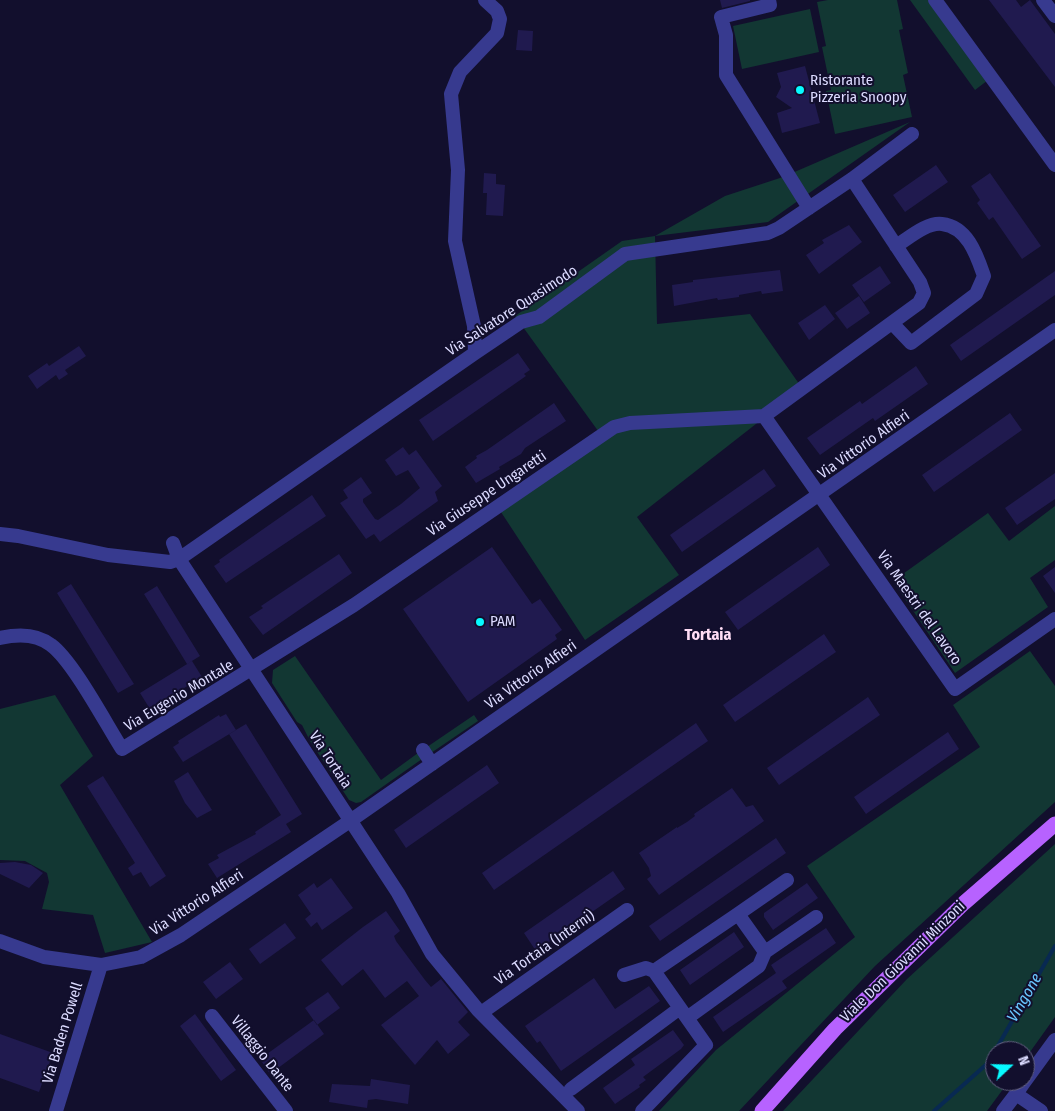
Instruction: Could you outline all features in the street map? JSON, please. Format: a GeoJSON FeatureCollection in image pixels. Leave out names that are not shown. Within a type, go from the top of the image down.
{"type":"FeatureCollection","features":[{"type":"Feature","properties":{"kind":"main road","name":"Viale Don Giovanni Minzoni"},"geometry":{"type":"LineString","coordinates":[[762,1111],[834,1029],[964,903],[1055,824]]}},
{"type":"Feature","properties":{"kind":"street"},"geometry":{"type":"LineString","coordinates":[[475,353],[474,326],[457,258],[455,241],[458,170],[451,94],[460,72],[497,33],[499,26],[497,11],[484,0]]}},
{"type":"Feature","properties":{"kind":"street"},"geometry":{"type":"LineString","coordinates":[[770,0],[770,4],[720,17],[726,35],[726,75],[809,208]]}},
{"type":"Feature","properties":{"kind":"street"},"geometry":{"type":"LineString","coordinates":[[935,0],[1055,166]]}},
{"type":"Feature","properties":{"kind":"street"},"geometry":{"type":"LineString","coordinates":[[1043,0],[1055,16]]}},
{"type":"Feature","properties":{"kind":"street","name":"Via Salvatore Quasimodo"},"geometry":{"type":"LineString","coordinates":[[179,559],[475,353],[522,322],[539,317],[626,254],[768,233],[852,179],[912,134]]}},
{"type":"Feature","properties":{"kind":"street"},"geometry":{"type":"LineString","coordinates":[[820,496],[764,416],[919,303],[924,293],[920,282],[852,179]]}},
{"type":"Feature","properties":{"kind":"street"},"geometry":{"type":"LineString","coordinates":[[892,323],[911,343],[976,294],[984,276],[975,248],[957,230],[942,224],[924,228],[896,246]]}},
{"type":"Feature","properties":{"kind":"street","name":"Via Vittorio Alfieri"},"geometry":{"type":"LineString","coordinates":[[0,941],[44,957],[101,965],[141,957],[181,935],[350,821],[820,496],[1055,330]]}},
{"type":"Feature","properties":{"kind":"street","name":"Via Giuseppe Ungaretti"},"geometry":{"type":"LineString","coordinates":[[252,670],[335,624],[614,427],[630,423],[764,416]]}},
{"type":"Feature","properties":{"kind":"street","name":"Via Maestri del Lavoro"},"geometry":{"type":"LineString","coordinates":[[820,496],[955,689],[1055,619]]}},
{"type":"Feature","properties":{"kind":"street"},"geometry":{"type":"LineString","coordinates":[[0,534],[108,555],[170,562],[179,559]]}},
{"type":"Feature","properties":{"kind":"street","name":"Via Tortaia"},"geometry":{"type":"LineString","coordinates":[[174,543],[179,559],[398,893],[432,954],[482,1013],[578,1111]]}},
{"type":"Feature","properties":{"kind":"street","name":"Via Eugenio Montale"},"geometry":{"type":"LineString","coordinates":[[0,638],[11,635],[33,636],[51,645],[66,660],[122,749],[252,670]]}},
{"type":"Feature","properties":{"kind":"street"},"geometry":{"type":"LineString","coordinates":[[423,750],[432,764]]}},
{"type":"Feature","properties":{"kind":"street"},"geometry":{"type":"LineString","coordinates":[[654,971],[787,880]]}},
{"type":"Feature","properties":{"kind":"street","name":"Via Tortaia (Interni)"},"geometry":{"type":"LineString","coordinates":[[482,1013],[627,910]]}},
{"type":"Feature","properties":{"kind":"street"},"geometry":{"type":"LineString","coordinates":[[738,914],[765,952]]}},
{"type":"Feature","properties":{"kind":"street"},"geometry":{"type":"LineString","coordinates":[[571,1089],[684,1012],[759,966],[765,952],[816,917]]}},
{"type":"Feature","properties":{"kind":"street","name":"Via Baden Powell"},"geometry":{"type":"LineString","coordinates":[[56,1111],[101,965]]}},
{"type":"Feature","properties":{"kind":"street"},"geometry":{"type":"LineString","coordinates":[[624,975],[646,968],[654,971],[706,1045],[642,1111]]}},
{"type":"Feature","properties":{"kind":"street","name":"Villaggio Dante"},"geometry":{"type":"LineString","coordinates":[[212,1016],[286,1111]]}},
{"type":"Feature","properties":{"kind":"street"},"geometry":{"type":"LineString","coordinates":[[1035,1067],[1055,1040]]}},
{"type":"Feature","properties":{"kind":"street"},"geometry":{"type":"LineString","coordinates":[[1003,1111],[1018,1091]]}},
{"type":"Feature","properties":{"kind":"street"},"geometry":{"type":"LineString","coordinates":[[1016,1094],[1041,1111]]}},
{"type":"Feature","properties":{"kind":"green space"},"geometry":{"type":"Polygon","coordinates":[[[828,0],[897,0],[903,29],[899,30],[908,73],[903,75],[912,117],[835,134],[826,91],[831,90],[822,47],[826,46],[817,2],[828,0]]]}},
{"type":"Feature","properties":{"kind":"green space"},"geometry":{"type":"Polygon","coordinates":[[[910,0],[935,0],[992,77],[975,90],[910,0]]]}},
{"type":"Feature","properties":{"kind":"green space"},"geometry":{"type":"Polygon","coordinates":[[[810,9],[819,52],[742,69],[733,26],[810,9]]]}},
{"type":"Feature","properties":{"kind":"green space"},"geometry":{"type":"Polygon","coordinates":[[[910,122],[768,222],[655,236],[725,196],[783,177],[910,122]]]}},
{"type":"Feature","properties":{"kind":"green space"},"geometry":{"type":"Polygon","coordinates":[[[655,236],[657,324],[750,314],[802,388],[637,517],[679,575],[585,640],[497,506],[601,435],[515,316],[622,241],[655,236]]]}},
{"type":"Feature","properties":{"kind":"green space"},"geometry":{"type":"Polygon","coordinates":[[[1055,506],[1055,560],[1030,578],[1048,607],[955,673],[893,581],[988,513],[1009,541],[1055,506]]]}},
{"type":"Feature","properties":{"kind":"green space"},"geometry":{"type":"Polygon","coordinates":[[[1030,651],[1055,686],[1055,802],[875,966],[739,1111],[659,1111],[716,1050],[855,937],[807,866],[980,747],[953,705],[1030,651]]]}},
{"type":"Feature","properties":{"kind":"green space"},"geometry":{"type":"Polygon","coordinates":[[[295,656],[381,780],[418,753],[422,759],[361,802],[356,803],[349,800],[310,741],[302,725],[297,722],[272,683],[273,670],[295,656]]]}},
{"type":"Feature","properties":{"kind":"green space"},"geometry":{"type":"Polygon","coordinates":[[[55,695],[93,756],[60,785],[152,942],[105,953],[93,915],[42,909],[49,882],[47,873],[25,861],[0,860],[0,709],[55,695]]]}},
{"type":"Feature","properties":{"kind":"green space"},"geometry":{"type":"Polygon","coordinates":[[[474,715],[478,721],[431,753],[427,747],[474,715]]]}},
{"type":"Feature","properties":{"kind":"green space"},"geometry":{"type":"Polygon","coordinates":[[[1055,844],[1055,1017],[1035,1045],[1035,1041],[985,1041],[985,1091],[1002,1091],[987,1111],[783,1111],[907,979],[1055,844]]]}},
{"type":"Feature","properties":{"kind":"building"},"geometry":{"type":"Polygon","coordinates":[[[720,0],[750,0],[750,1],[722,8],[720,0]]]}},
{"type":"Feature","properties":{"kind":"building"},"geometry":{"type":"Polygon","coordinates":[[[989,0],[1016,0],[1021,7],[1030,0],[1055,34],[1055,87],[989,0]]]}},
{"type":"Feature","properties":{"kind":"building"},"geometry":{"type":"Polygon","coordinates":[[[518,30],[533,31],[532,51],[516,50],[518,30]]]}},
{"type":"Feature","properties":{"kind":"building"},"geometry":{"type":"Polygon","coordinates":[[[805,66],[820,123],[782,133],[777,113],[792,108],[776,97],[781,87],[777,73],[805,66]]]}},
{"type":"Feature","properties":{"kind":"building"},"geometry":{"type":"Polygon","coordinates":[[[936,165],[948,182],[905,212],[893,195],[936,165]]]}},
{"type":"Feature","properties":{"kind":"building"},"geometry":{"type":"Polygon","coordinates":[[[484,173],[496,174],[496,184],[505,185],[503,216],[486,215],[487,193],[483,193],[484,173]]]}},
{"type":"Feature","properties":{"kind":"building"},"geometry":{"type":"Polygon","coordinates":[[[990,173],[1041,246],[1022,259],[993,217],[989,220],[977,203],[980,200],[971,186],[990,173]]]}},
{"type":"Feature","properties":{"kind":"building"},"geometry":{"type":"Polygon","coordinates":[[[849,225],[862,242],[819,274],[806,255],[824,243],[822,240],[849,225]]]}},
{"type":"Feature","properties":{"kind":"building"},"geometry":{"type":"Polygon","coordinates":[[[880,266],[891,283],[864,302],[852,285],[880,266]]]}},
{"type":"Feature","properties":{"kind":"building"},"geometry":{"type":"Polygon","coordinates":[[[780,270],[783,291],[762,294],[761,291],[739,295],[739,297],[718,300],[717,298],[674,306],[672,285],[693,282],[693,280],[780,270]]]}},
{"type":"Feature","properties":{"kind":"building"},"geometry":{"type":"Polygon","coordinates":[[[1055,271],[1055,295],[961,361],[950,345],[1055,271]]]}},
{"type":"Feature","properties":{"kind":"building"},"geometry":{"type":"Polygon","coordinates":[[[859,296],[870,313],[847,329],[835,313],[859,296]]]}},
{"type":"Feature","properties":{"kind":"building"},"geometry":{"type":"Polygon","coordinates":[[[825,305],[835,319],[809,340],[798,323],[825,305]]]}},
{"type":"Feature","properties":{"kind":"building"},"geometry":{"type":"Polygon","coordinates":[[[79,346],[86,356],[65,370],[68,374],[59,380],[56,375],[37,389],[28,376],[47,363],[49,366],[79,346]]]}},
{"type":"Feature","properties":{"kind":"building"},"geometry":{"type":"Polygon","coordinates":[[[518,353],[530,370],[524,374],[526,376],[433,441],[419,420],[518,353]]]}},
{"type":"Feature","properties":{"kind":"building"},"geometry":{"type":"Polygon","coordinates":[[[916,366],[928,384],[875,421],[873,418],[820,455],[807,438],[860,401],[862,404],[916,366]]]}},
{"type":"Feature","properties":{"kind":"building"},"geometry":{"type":"Polygon","coordinates":[[[554,403],[566,421],[525,448],[521,454],[499,467],[500,469],[476,483],[465,467],[477,458],[476,456],[554,403]]]}},
{"type":"Feature","properties":{"kind":"building"},"geometry":{"type":"Polygon","coordinates":[[[1010,413],[1022,430],[934,492],[922,475],[1010,413]]]}},
{"type":"Feature","properties":{"kind":"building"},"geometry":{"type":"Polygon","coordinates":[[[403,447],[409,455],[416,450],[442,486],[435,492],[438,501],[380,542],[374,534],[366,539],[340,503],[348,498],[343,490],[361,477],[372,493],[363,499],[363,502],[375,519],[378,520],[401,504],[420,488],[408,470],[396,476],[385,460],[403,447]]]}},
{"type":"Feature","properties":{"kind":"building"},"geometry":{"type":"Polygon","coordinates":[[[764,469],[776,486],[682,552],[670,535],[764,469]]]}},
{"type":"Feature","properties":{"kind":"building"},"geometry":{"type":"Polygon","coordinates":[[[1055,473],[1055,499],[1017,525],[1005,508],[1055,473]]]}},
{"type":"Feature","properties":{"kind":"building"},"geometry":{"type":"Polygon","coordinates":[[[312,495],[326,516],[226,583],[214,566],[220,562],[219,560],[312,495]]]}},
{"type":"Feature","properties":{"kind":"building"},"geometry":{"type":"Polygon","coordinates":[[[492,547],[532,604],[540,599],[562,630],[555,635],[557,639],[468,702],[403,609],[492,547]]]}},
{"type":"Feature","properties":{"kind":"building"},"geometry":{"type":"Polygon","coordinates":[[[818,547],[830,565],[738,630],[725,612],[818,547]]]}},
{"type":"Feature","properties":{"kind":"building"},"geometry":{"type":"Polygon","coordinates":[[[339,554],[352,573],[263,635],[249,617],[263,608],[261,606],[339,554]]]}},
{"type":"Feature","properties":{"kind":"building"},"geometry":{"type":"Polygon","coordinates":[[[1055,567],[1055,593],[1043,576],[1055,567]]]}},
{"type":"Feature","properties":{"kind":"building"},"geometry":{"type":"Polygon","coordinates":[[[71,584],[134,684],[118,693],[57,593],[71,584]]]}},
{"type":"Feature","properties":{"kind":"building"},"geometry":{"type":"Polygon","coordinates":[[[157,586],[200,656],[187,664],[144,594],[157,586]]]}},
{"type":"Feature","properties":{"kind":"building"},"geometry":{"type":"Polygon","coordinates":[[[824,634],[836,652],[735,722],[723,705],[824,634]]]}},
{"type":"Feature","properties":{"kind":"building"},"geometry":{"type":"Polygon","coordinates":[[[192,661],[202,677],[150,709],[140,693],[192,661]]]}},
{"type":"Feature","properties":{"kind":"building"},"geometry":{"type":"Polygon","coordinates":[[[868,697],[880,715],[779,785],[767,768],[868,697]]]}},
{"type":"Feature","properties":{"kind":"building"},"geometry":{"type":"Polygon","coordinates":[[[226,714],[236,730],[183,762],[173,747],[179,743],[178,741],[219,715],[220,717],[226,714]]]}},
{"type":"Feature","properties":{"kind":"building"},"geometry":{"type":"Polygon","coordinates":[[[696,723],[708,741],[494,890],[482,873],[696,723]]]}},
{"type":"Feature","properties":{"kind":"building"},"geometry":{"type":"Polygon","coordinates":[[[246,724],[302,814],[286,824],[291,832],[217,878],[208,864],[219,858],[217,855],[256,834],[255,832],[281,815],[229,734],[246,724]]]}},
{"type":"Feature","properties":{"kind":"building"},"geometry":{"type":"Polygon","coordinates":[[[948,732],[959,749],[866,814],[854,797],[948,732]]]}},
{"type":"Feature","properties":{"kind":"building"},"geometry":{"type":"Polygon","coordinates":[[[487,765],[499,783],[406,848],[394,830],[487,765]]]}},
{"type":"Feature","properties":{"kind":"building"},"geometry":{"type":"Polygon","coordinates":[[[188,772],[212,810],[197,818],[185,803],[174,781],[188,772]]]}},
{"type":"Feature","properties":{"kind":"building"},"geometry":{"type":"Polygon","coordinates":[[[103,776],[166,876],[150,887],[141,872],[133,876],[128,868],[135,863],[87,786],[103,776]]]}},
{"type":"Feature","properties":{"kind":"building"},"geometry":{"type":"Polygon","coordinates":[[[732,788],[746,807],[753,805],[764,821],[659,895],[647,879],[651,876],[649,868],[639,853],[687,822],[695,816],[694,814],[732,788]]]}},
{"type":"Feature","properties":{"kind":"building"},"geometry":{"type":"Polygon","coordinates":[[[776,838],[786,853],[660,941],[649,926],[776,838]]]}},
{"type":"Feature","properties":{"kind":"building"},"geometry":{"type":"Polygon","coordinates":[[[15,862],[31,865],[43,873],[29,888],[0,874],[0,863],[15,862]]]}},
{"type":"Feature","properties":{"kind":"building"},"geometry":{"type":"Polygon","coordinates":[[[613,871],[625,889],[536,951],[524,933],[613,871]]]}},
{"type":"Feature","properties":{"kind":"building"},"geometry":{"type":"Polygon","coordinates":[[[331,878],[353,908],[322,930],[317,922],[311,927],[305,919],[311,914],[298,895],[314,883],[317,888],[331,878]]]}},
{"type":"Feature","properties":{"kind":"building"},"geometry":{"type":"Polygon","coordinates":[[[807,883],[818,898],[773,930],[764,917],[764,913],[807,883]]]}},
{"type":"Feature","properties":{"kind":"building"},"geometry":{"type":"Polygon","coordinates":[[[386,911],[400,931],[394,936],[396,941],[425,980],[431,987],[441,979],[468,1012],[458,1022],[470,1035],[448,1054],[437,1040],[415,1065],[381,1025],[419,996],[407,981],[385,998],[363,969],[342,986],[321,960],[386,911]]]}},
{"type":"Feature","properties":{"kind":"building"},"geometry":{"type":"Polygon","coordinates":[[[285,923],[296,938],[260,964],[249,949],[285,923]]]}},
{"type":"Feature","properties":{"kind":"building"},"geometry":{"type":"Polygon","coordinates":[[[826,928],[836,943],[782,981],[787,988],[723,1032],[713,1017],[776,973],[771,965],[826,928]]]}},
{"type":"Feature","properties":{"kind":"building"},"geometry":{"type":"Polygon","coordinates":[[[734,932],[744,947],[690,985],[680,970],[734,932]]]}},
{"type":"Feature","properties":{"kind":"building"},"geometry":{"type":"Polygon","coordinates":[[[230,962],[243,979],[216,999],[203,982],[230,962]]]}},
{"type":"Feature","properties":{"kind":"building"},"geometry":{"type":"Polygon","coordinates":[[[594,978],[615,1009],[649,986],[660,1001],[561,1071],[540,1041],[537,1043],[525,1026],[594,978]]]}},
{"type":"Feature","properties":{"kind":"building"},"geometry":{"type":"Polygon","coordinates":[[[328,992],[340,1008],[317,1025],[305,1008],[328,992]]]}},
{"type":"Feature","properties":{"kind":"building"},"geometry":{"type":"Polygon","coordinates":[[[195,1014],[236,1070],[221,1081],[180,1026],[195,1014]]]}},
{"type":"Feature","properties":{"kind":"building"},"geometry":{"type":"Polygon","coordinates":[[[314,1020],[324,1034],[270,1074],[260,1059],[314,1020]]]}},
{"type":"Feature","properties":{"kind":"building"},"geometry":{"type":"Polygon","coordinates":[[[673,1030],[684,1045],[681,1049],[643,1077],[646,1080],[639,1085],[640,1087],[615,1104],[603,1088],[635,1065],[631,1059],[673,1030]]]}},
{"type":"Feature","properties":{"kind":"building"},"geometry":{"type":"Polygon","coordinates":[[[0,1034],[53,1053],[39,1092],[0,1078],[0,1034]]]}},
{"type":"Feature","properties":{"kind":"building"},"geometry":{"type":"Polygon","coordinates":[[[371,1079],[410,1085],[408,1104],[376,1099],[368,1100],[367,1108],[329,1102],[332,1084],[370,1086],[371,1079]]]}},
{"type":"Feature","properties":{"kind":"waterway","name":"Vingone"},"geometry":{"type":"LineString","coordinates":[[1001,1041],[1055,946]]}},
{"type":"Feature","properties":{"kind":"waterway","name":"Vingone"},"geometry":{"type":"LineString","coordinates":[[934,1111],[985,1066]]}},
{"type":"Feature","properties":{"kind":"place","name":"Ristorante Pizzeria Snoopy"},"geometry":{"type":"Point","coordinates":[800,90]}},
{"type":"Feature","properties":{"kind":"place","name":"PAM"},"geometry":{"type":"Point","coordinates":[480,622]}},
{"type":"Feature","properties":{"kind":"district","name":"Tortaia"},"geometry":{"type":"Point","coordinates":[708,636]}}]}
